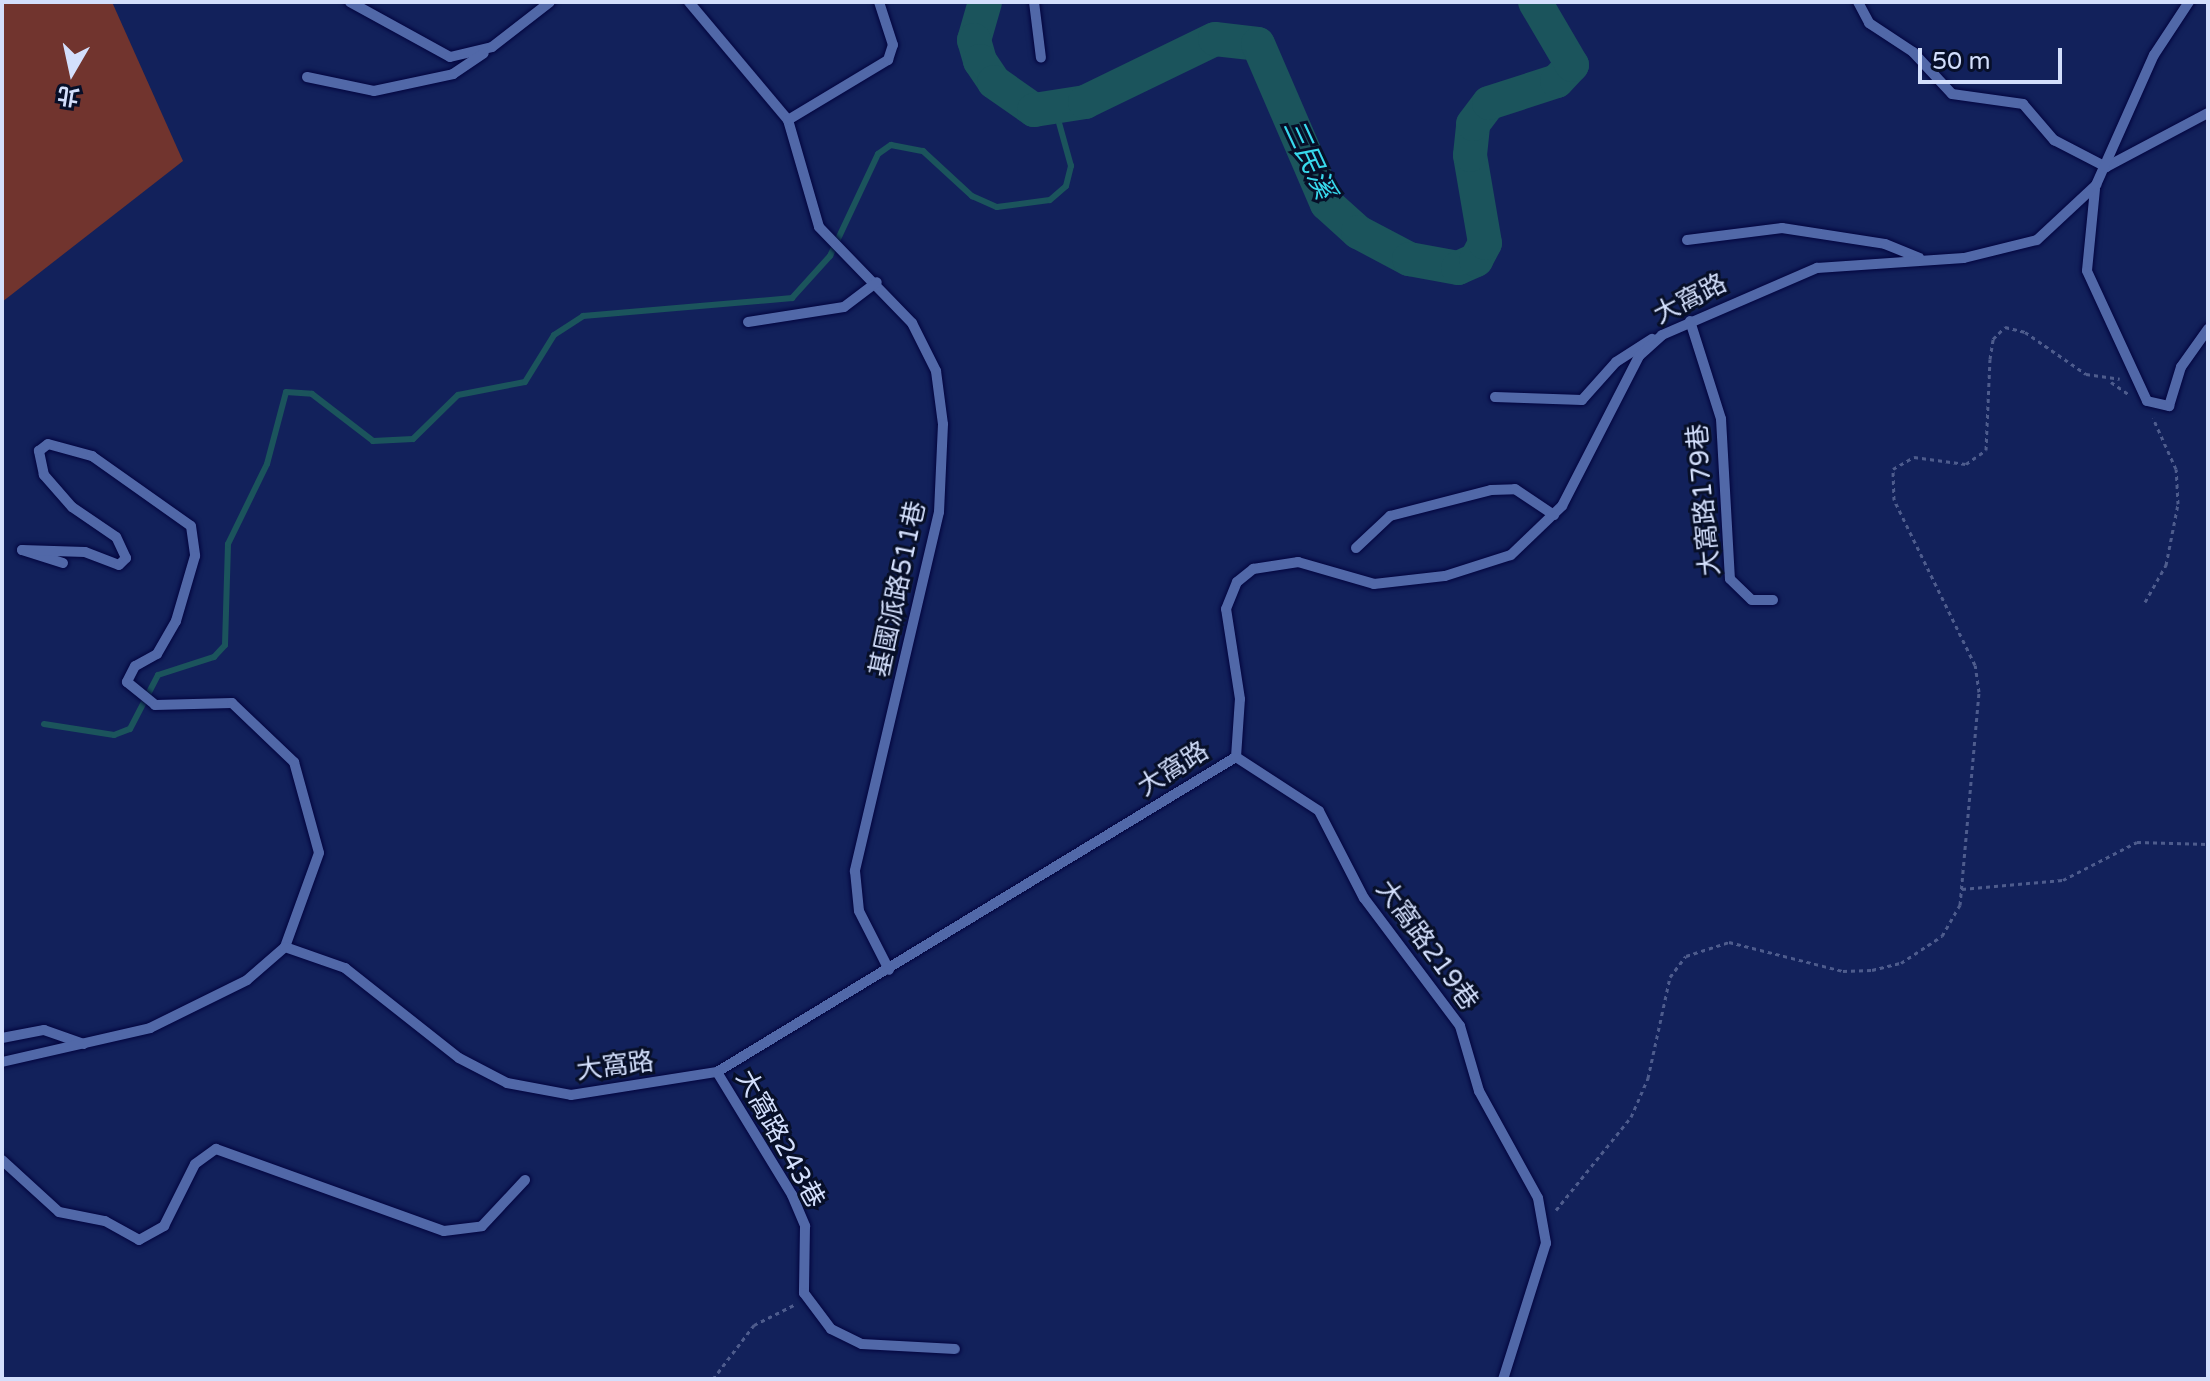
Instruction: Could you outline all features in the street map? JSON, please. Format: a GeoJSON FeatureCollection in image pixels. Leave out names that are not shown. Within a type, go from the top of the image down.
{"type":"FeatureCollection","features":[{"type":"Feature","properties":{"kind":"lane"},"geometry":{"type":"LineString","coordinates":[[350,2],[450,57],[492,47]]}},
{"type":"Feature","properties":{"kind":"lane"},"geometry":{"type":"LineString","coordinates":[[307,77],[374,91],[417,85],[453,74],[550,2]]}},
{"type":"Feature","properties":{"kind":"lane","name":"基國派路511巷"},"geometry":{"type":"LineString","coordinates":[[689,2],[788,120],[819,227],[877,282],[912,323],[936,371],[943,424],[939,512],[855,871],[859,911],[889,970]]}},
{"type":"Feature","properties":{"kind":"lane"},"geometry":{"type":"LineString","coordinates":[[788,120],[888,60],[893,45],[879,2]]}},
{"type":"Feature","properties":{"kind":"lane"},"geometry":{"type":"LineString","coordinates":[[1034,2],[1041,58]]}},
{"type":"Feature","properties":{"kind":"lane"},"geometry":{"type":"LineString","coordinates":[[1858,2],[1869,23],[1913,52],[1952,94],[2023,104],[2054,140],[2106,167],[2208,113]]}},
{"type":"Feature","properties":{"kind":"lane","name":"大窩路"},"geometry":{"type":"LineString","coordinates":[[285,947],[345,968],[459,1058],[507,1083],[571,1095],[717,1072],[1236,757],[1240,699],[1226,609],[1237,582],[1253,569],[1298,562],[1374,584],[1445,576],[1511,555],[1554,515],[1591,458],[1639,356],[1662,335],[1817,268],[1924,260],[2037,240],[2096,185],[2154,55],[2189,2]]}},
{"type":"Feature","properties":{"kind":"lane"},"geometry":{"type":"LineString","coordinates":[[2096,185],[2087,271],[2147,401],[2169,406],[2186,357],[2208,329]]}},
{"type":"Feature","properties":{"kind":"lane"},"geometry":{"type":"LineString","coordinates":[[1687,240],[1782,228],[1885,244],[1924,260]]}},
{"type":"Feature","properties":{"kind":"lane"},"geometry":{"type":"LineString","coordinates":[[748,322],[844,307],[877,282]]}},
{"type":"Feature","properties":{"kind":"lane","name":"大窩路179巷"},"geometry":{"type":"LineString","coordinates":[[1690,321],[1721,419],[1730,579],[1752,600],[1773,600]]}},
{"type":"Feature","properties":{"kind":"lane"},"geometry":{"type":"LineString","coordinates":[[1495,397],[1582,400],[1634,347],[1662,335]]}},
{"type":"Feature","properties":{"kind":"lane"},"geometry":{"type":"LineString","coordinates":[[2,1062],[150,1028],[225,992],[285,947],[319,853],[294,762],[232,703],[155,705],[139,698],[129,673],[157,654],[176,621],[195,556],[191,526],[92,456],[48,444],[39,451],[44,475],[72,507],[116,537],[126,558],[119,565],[85,552],[22,550],[63,563]]}},
{"type":"Feature","properties":{"kind":"lane"},"geometry":{"type":"LineString","coordinates":[[1356,548],[1390,516],[1491,490],[1515,489],[1554,515]]}},
{"type":"Feature","properties":{"kind":"lane","name":"大窩路219巷"},"geometry":{"type":"LineString","coordinates":[[1236,757],[1319,811],[1364,898],[1460,1026],[1479,1091],[1545,1221]]}},
{"type":"Feature","properties":{"kind":"lane"},"geometry":{"type":"LineString","coordinates":[[2,1038],[44,1030],[84,1044]]}},
{"type":"Feature","properties":{"kind":"lane","name":"大窩路243巷"},"geometry":{"type":"LineString","coordinates":[[717,1072],[801,1216],[807,1299]]}},
{"type":"Feature","properties":{"kind":"lane"},"geometry":{"type":"LineString","coordinates":[[2,1160],[59,1212],[105,1221],[139,1240],[164,1226],[195,1164],[216,1149],[444,1231],[482,1226],[525,1180]]}},
{"type":"Feature","properties":{"kind":"lane"},"geometry":{"type":"LineString","coordinates":[[1503,1379],[1518,1315],[1541,1265],[1545,1221]]}},
{"type":"Feature","properties":{"kind":"lane"},"geometry":{"type":"LineString","coordinates":[[807,1299],[831,1329],[853,1342],[955,1349]]}},
{"type":"Feature","properties":{"kind":"path"},"geometry":{"type":"LineString","coordinates":[[1545,1221],[1602,1161],[1631,1117],[1648,1078],[1670,977],[1686,956],[1729,942],[1843,971],[1872,970],[1901,963],[1942,936],[1962,889],[1978,730],[1975,665],[1894,500],[1893,469],[1914,457],[1966,464],[1986,450],[1993,339],[2005,327],[2147,401],[2176,469],[2178,504],[2166,565],[2145,602]]}},
{"type":"Feature","properties":{"kind":"path"},"geometry":{"type":"LineString","coordinates":[[2111,382],[2132,365]]}},
{"type":"Feature","properties":{"kind":"path"},"geometry":{"type":"LineString","coordinates":[[1962,889],[2063,880],[2137,842],[2208,844]]}},
{"type":"Feature","properties":{"kind":"path"},"geometry":{"type":"LineString","coordinates":[[713,1379],[754,1325],[807,1299]]}},
{"type":"Feature","properties":{"kind":"shaded area"},"geometry":{"type":"Polygon","coordinates":[[[2,2],[112,2],[183,161],[2,302],[2,2]]]}},
{"type":"Feature","properties":{"kind":"waterway","name":"三民溪"},"geometry":{"type":"LineString","coordinates":[[985,2],[974,40],[980,61],[994,82],[1034,110],[1085,102],[1215,39],[1258,44],[1327,204],[1358,232],[1409,259],[1458,268],[1476,260],[1485,243],[1470,155],[1473,124],[1489,103],[1557,81],[1572,65],[1535,2]]}},
{"type":"Feature","properties":{"kind":"waterway"},"geometry":{"type":"LineString","coordinates":[[44,724],[114,735],[130,729],[158,675],[214,657],[225,645],[228,544],[267,464],[286,392],[312,394],[373,441],[413,439],[458,395],[525,382],[554,335],[583,316],[792,298],[830,256],[878,154],[891,145],[923,151],[972,196],[997,207],[1050,200],[1066,186],[1071,166],[1056,112]]}}]}
